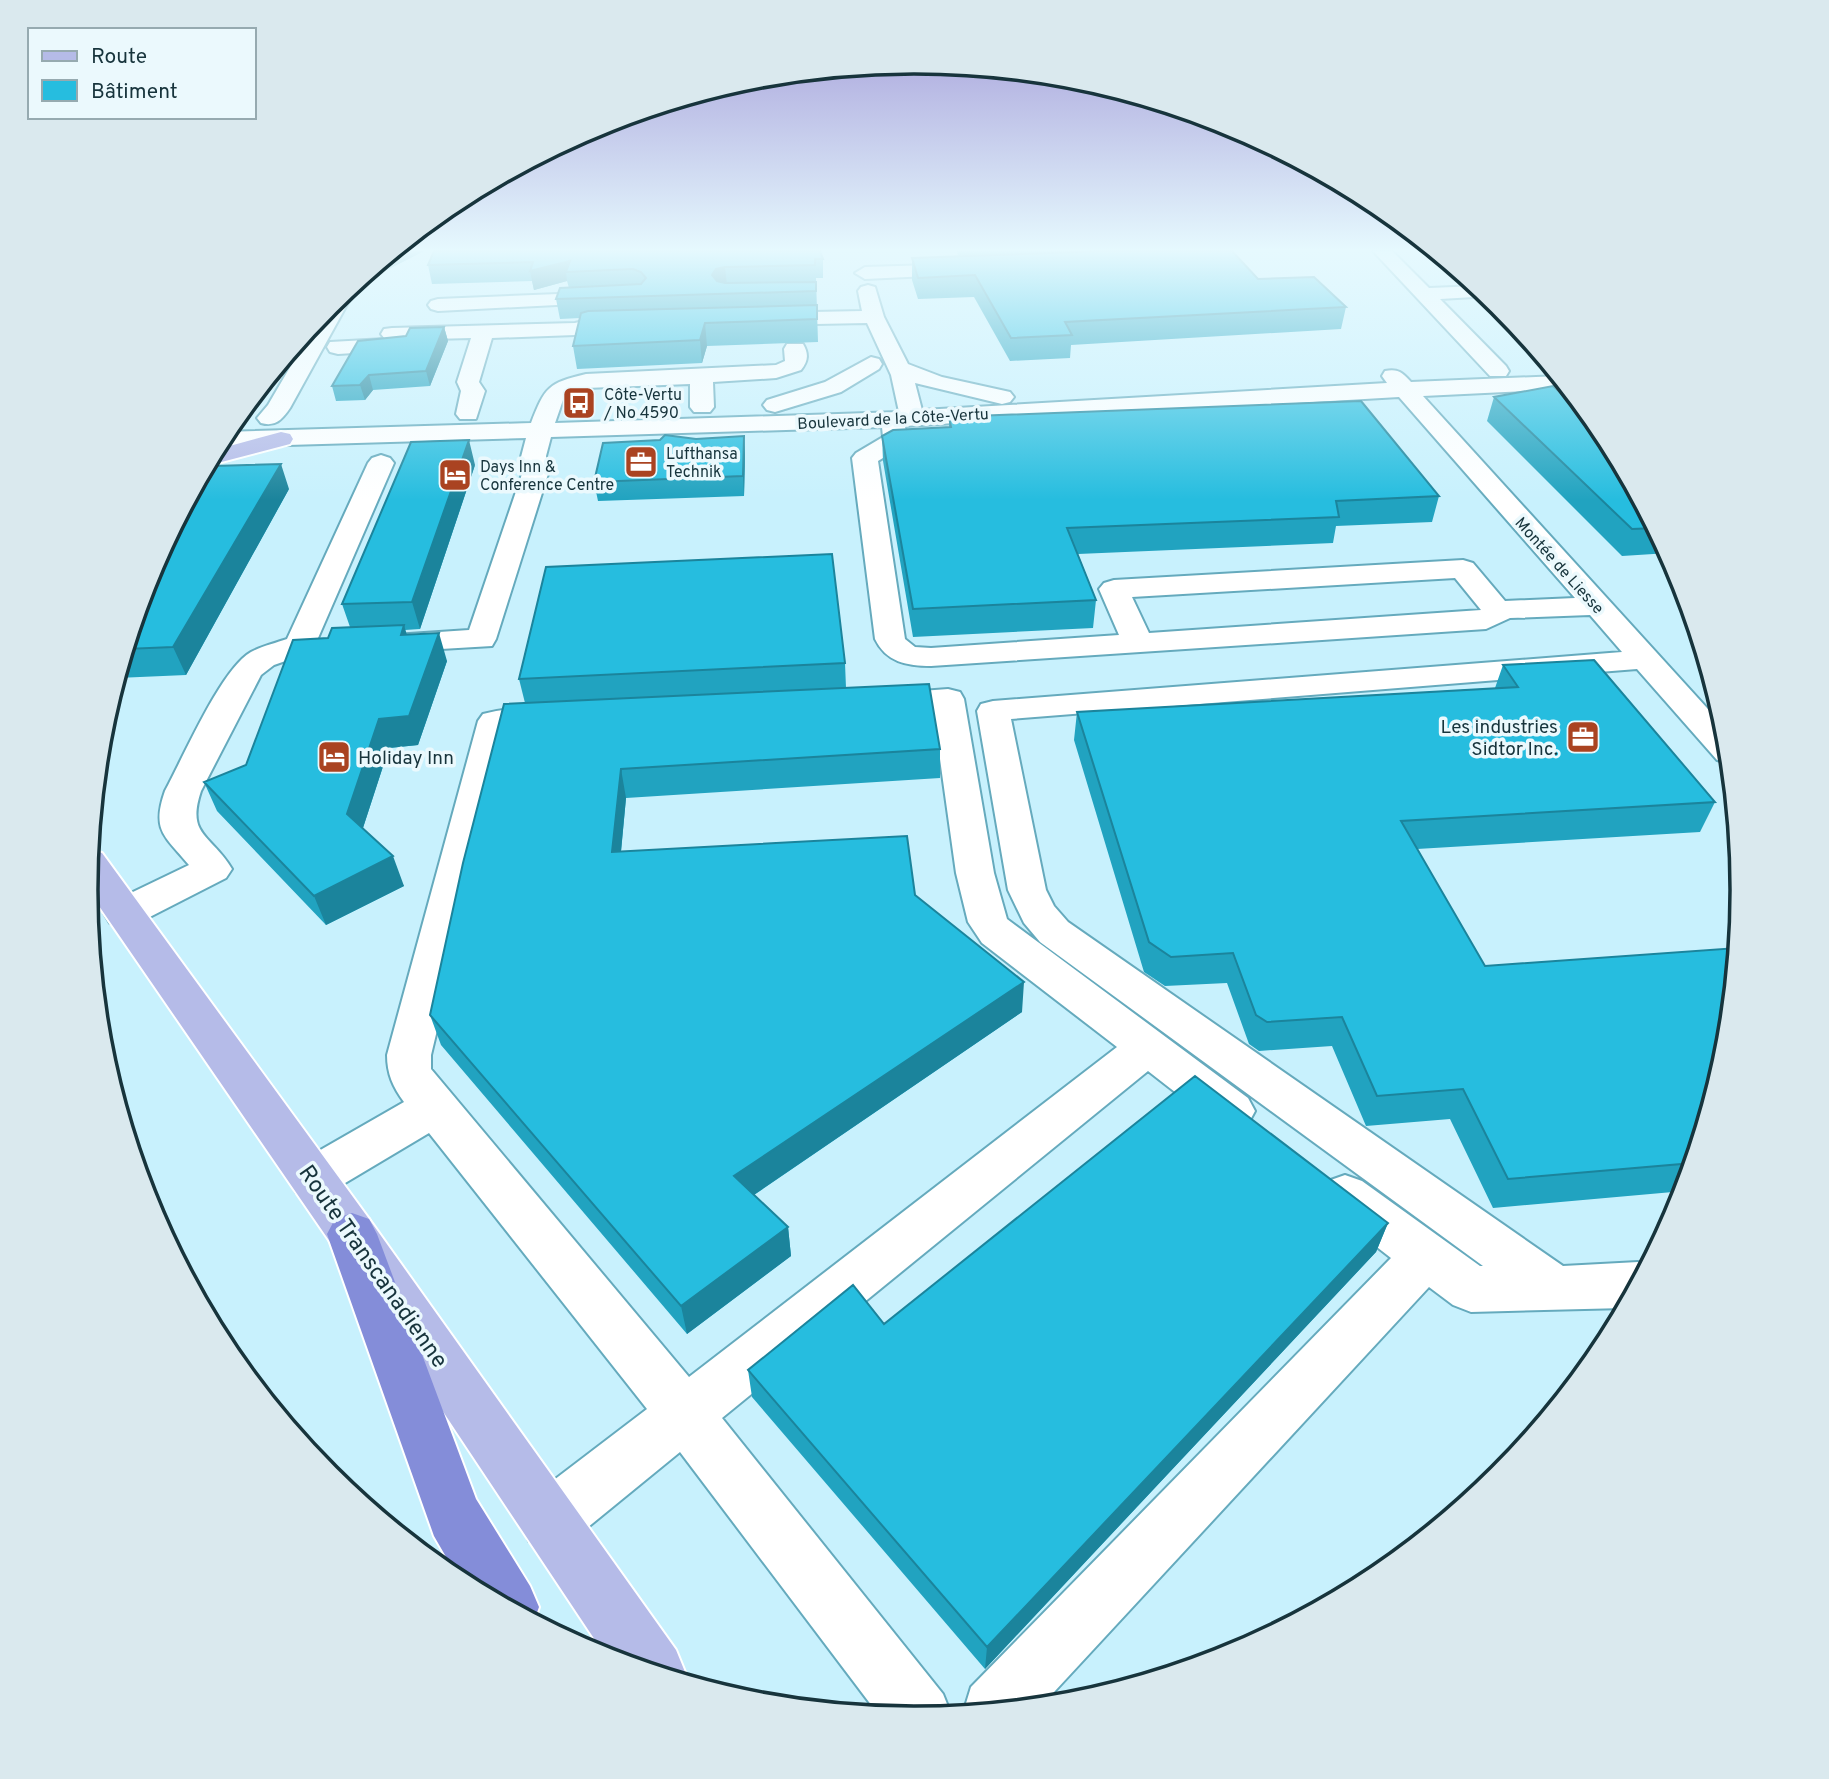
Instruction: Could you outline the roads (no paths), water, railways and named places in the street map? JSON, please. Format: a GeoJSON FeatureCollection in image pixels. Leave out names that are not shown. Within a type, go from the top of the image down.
{"type":"FeatureCollection","features":[{"type":"Feature","properties":{"kind":"highway"},"geometry":{"type":"LineString","coordinates":[[352,1234],[454,1516],[499,1592]]}},
{"type":"Feature","properties":{"kind":"main road"},"geometry":{"type":"LineString","coordinates":[[229,447],[266,424]]}},
{"type":"Feature","properties":{"kind":"main road","name":"Route Transcanadienne"},"geometry":{"type":"LineString","coordinates":[[99,876],[313,1178],[645,1660]]}},
{"type":"Feature","properties":{"kind":"street"},"geometry":{"type":"LineString","coordinates":[[266,424],[322,334]]}},
{"type":"Feature","properties":{"kind":"street"},"geometry":{"type":"LineString","coordinates":[[338,347],[389,339],[468,334]]}},
{"type":"Feature","properties":{"kind":"street"},"geometry":{"type":"LineString","coordinates":[[468,414],[473,391],[468,382],[484,334]]}},
{"type":"Feature","properties":{"kind":"street"},"geometry":{"type":"LineString","coordinates":[[873,334],[871,364],[891,410],[895,440],[865,457],[890,639],[895,649],[911,656],[931,657],[1486,620],[1498,615],[1497,610],[1463,569],[1114,589],[1138,643]]}},
{"type":"Feature","properties":{"kind":"street"},"geometry":{"type":"LineString","coordinates":[[883,334],[900,369],[891,410]]}},
{"type":"Feature","properties":{"kind":"street"},"geometry":{"type":"LineString","coordinates":[[1462,334],[1498,371]]}},
{"type":"Feature","properties":{"kind":"street"},"geometry":{"type":"LineString","coordinates":[[365,643],[481,639],[535,474],[533,439],[554,394],[575,383],[782,370],[794,364],[795,349]]}},
{"type":"Feature","properties":{"kind":"street"},"geometry":{"type":"LineString","coordinates":[[775,405],[833,387],[871,364]]}},
{"type":"Feature","properties":{"kind":"street"},"geometry":{"type":"LineString","coordinates":[[900,369],[936,383],[1002,397]]}},
{"type":"Feature","properties":{"kind":"street","name":"Boulevard de la Côte-Vertu"},"geometry":{"type":"LineString","coordinates":[[238,434],[266,424],[468,414],[533,439],[702,407],[775,405],[891,410],[1280,396],[1498,371],[1543,369]]}},
{"type":"Feature","properties":{"kind":"street"},"geometry":{"type":"LineString","coordinates":[[273,386],[296,374]]}},
{"type":"Feature","properties":{"kind":"street"},"geometry":{"type":"LineString","coordinates":[[701,377],[702,407]]}},
{"type":"Feature","properties":{"kind":"street","name":"Boulevard de la Côte-Vertu"},"geometry":{"type":"LineString","coordinates":[[266,424],[390,453],[891,410],[1002,397],[1398,382],[1554,383]]}},
{"type":"Feature","properties":{"kind":"street","name":"Montée de Liesse"},"geometry":{"type":"LineString","coordinates":[[1398,382],[1716,738]]}},
{"type":"Feature","properties":{"kind":"street"},"geometry":{"type":"LineString","coordinates":[[1280,396],[1299,418]]}},
{"type":"Feature","properties":{"kind":"street"},"geometry":{"type":"LineString","coordinates":[[124,913],[213,869],[177,826],[177,810],[183,792],[238,685],[250,668],[263,658],[313,645],[390,453]]}},
{"type":"Feature","properties":{"kind":"street"},"geometry":{"type":"LineString","coordinates":[[1497,610],[1598,606]]}},
{"type":"Feature","properties":{"kind":"street"},"geometry":{"type":"LineString","coordinates":[[1555,1289],[1054,932],[1038,913],[1027,890],[993,711],[1646,659]]}},
{"type":"Feature","properties":{"kind":"street"},"geometry":{"type":"LineString","coordinates":[[838,704],[948,699],[975,873],[988,922],[1013,948],[1266,1137]]}},
{"type":"Feature","properties":{"kind":"street"},"geometry":{"type":"LineString","coordinates":[[591,716],[495,721],[409,1055],[409,1069],[413,1081],[433,1108],[684,1413],[911,1706]]}},
{"type":"Feature","properties":{"kind":"street"},"geometry":{"type":"LineString","coordinates":[[550,1520],[1147,1048]]}},
{"type":"Feature","properties":{"kind":"street"},"geometry":{"type":"LineString","coordinates":[[313,1178],[433,1108]]}},
{"type":"Feature","properties":{"kind":"street"},"geometry":{"type":"LineString","coordinates":[[1311,1170],[1471,1289],[1628,1286]]}},
{"type":"Feature","properties":{"kind":"street"},"geometry":{"type":"LineString","coordinates":[[1003,1701],[1426,1255]]}},
{"type":"Feature","properties":{"kind":"place","name":"Côte-Vertu / No 4590"},"geometry":{"type":"Point","coordinates":[579,403]}},
{"type":"Feature","properties":{"kind":"place","name":"Lufthansa Technik"},"geometry":{"type":"Point","coordinates":[641,462]}},
{"type":"Feature","properties":{"kind":"place","name":"Days Inn & Conference Centre"},"geometry":{"type":"Point","coordinates":[455,475]}},
{"type":"Feature","properties":{"kind":"place","name":"Les industries Sidtor Inc."},"geometry":{"type":"Point","coordinates":[1583,737]}},
{"type":"Feature","properties":{"kind":"place","name":"Holiday Inn"},"geometry":{"type":"Point","coordinates":[334,757]}}]}
